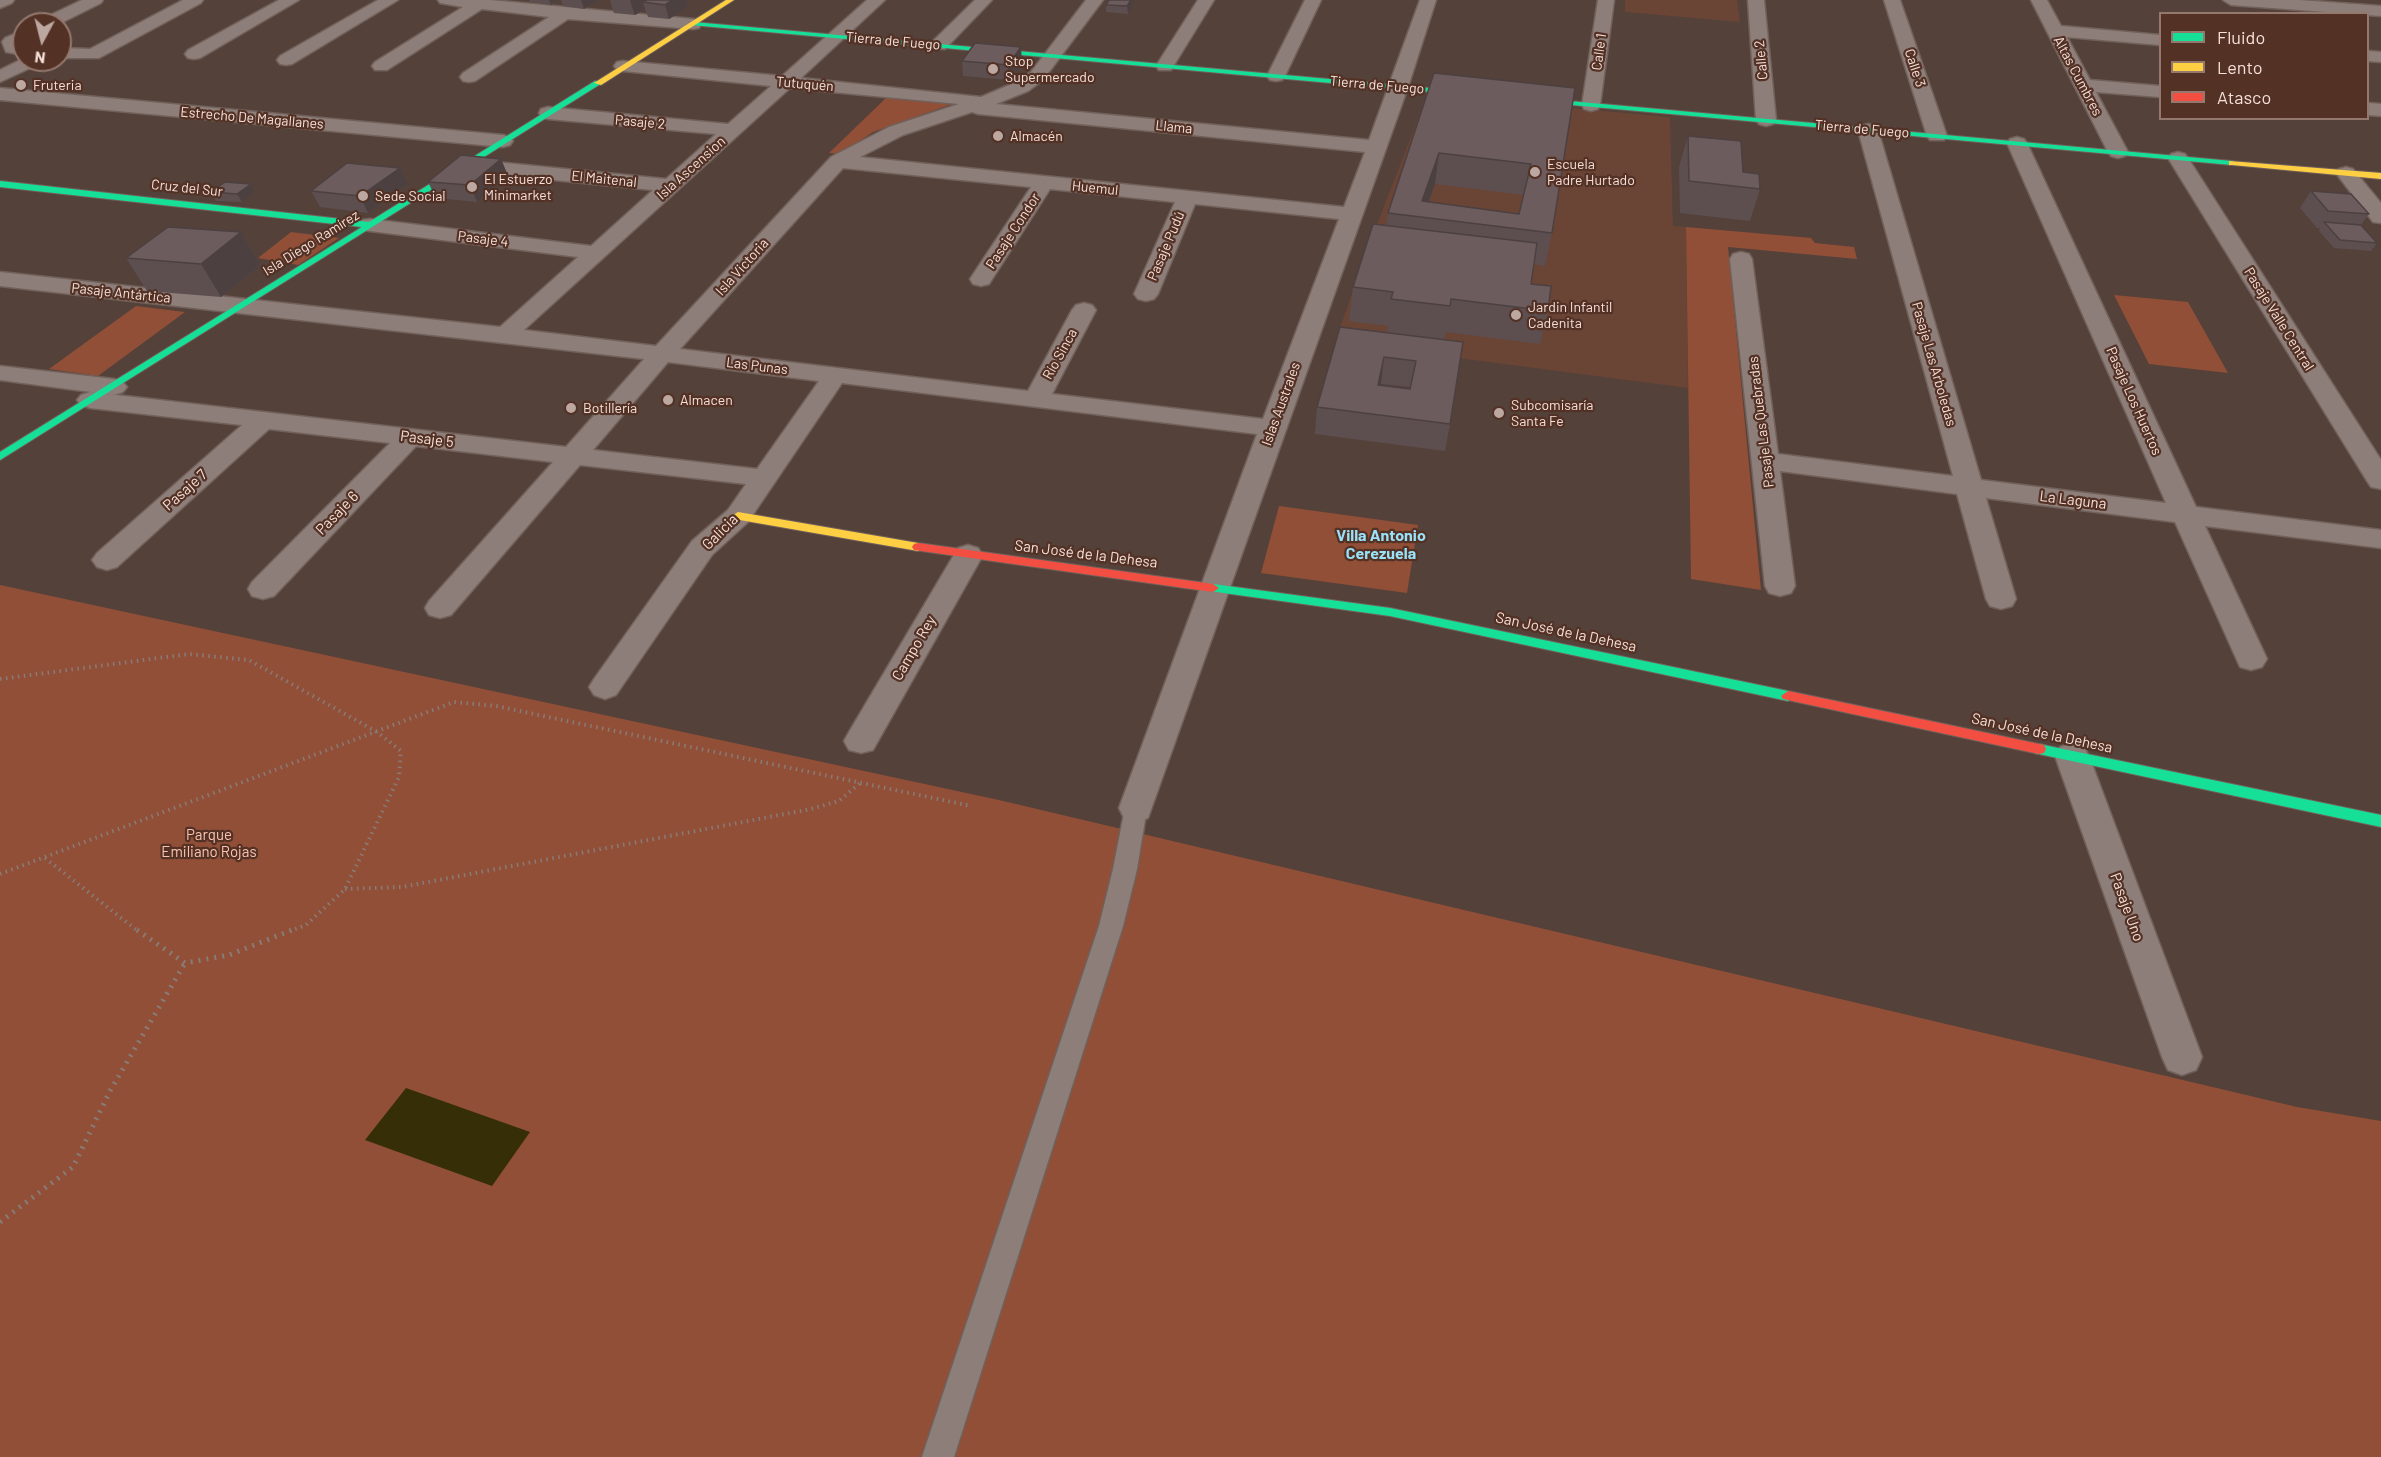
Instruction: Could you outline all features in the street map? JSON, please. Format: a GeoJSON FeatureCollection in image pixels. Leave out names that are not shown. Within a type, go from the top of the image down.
{"type":"FeatureCollection","features":[{"type":"Feature","properties":{"kind":"street"},"geometry":{"type":"LineString","coordinates":[[0,3],[6,0]]}},
{"type":"Feature","properties":{"kind":"street"},"geometry":{"type":"LineString","coordinates":[[70,12],[95,0]]}},
{"type":"Feature","properties":{"kind":"street"},"geometry":{"type":"LineString","coordinates":[[72,53],[93,54],[195,0]]}},
{"type":"Feature","properties":{"kind":"street"},"geometry":{"type":"LineString","coordinates":[[194,54],[291,0]]}},
{"type":"Feature","properties":{"kind":"street"},"geometry":{"type":"LineString","coordinates":[[286,60],[390,0]]}},
{"type":"Feature","properties":{"kind":"street","name":"Tierra de Fuego"},"geometry":{"type":"LineString","coordinates":[[446,0],[479,4],[506,3],[564,14],[939,45],[1492,96]]}},
{"type":"Feature","properties":{"kind":"street"},"geometry":{"type":"LineString","coordinates":[[589,16],[615,0]]}},
{"type":"Feature","properties":{"kind":"street","name":"Isla Diego Ramírez"},"geometry":{"type":"LineString","coordinates":[[0,457],[732,0]]}},
{"type":"Feature","properties":{"kind":"street","name":"Isla Ascension"},"geometry":{"type":"LineString","coordinates":[[505,335],[877,0]]}},
{"type":"Feature","properties":{"kind":"street"},"geometry":{"type":"LineString","coordinates":[[939,45],[984,0]]}},
{"type":"Feature","properties":{"kind":"street","name":"Isla Victoria"},"geometry":{"type":"LineString","coordinates":[[440,608],[662,354],[838,161],[896,131],[979,104],[1021,87],[1037,76],[1095,0]]}},
{"type":"Feature","properties":{"kind":"street"},"geometry":{"type":"LineString","coordinates":[[1165,66],[1206,0]]}},
{"type":"Feature","properties":{"kind":"street"},"geometry":{"type":"LineString","coordinates":[[1276,76],[1313,0]]}},
{"type":"Feature","properties":{"kind":"street","name":"Islas Australes"},"geometry":{"type":"LineString","coordinates":[[1136,808],[1214,587],[1399,87],[1428,0]]}},
{"type":"Feature","properties":{"kind":"street","name":"Calle 1"},"geometry":{"type":"LineString","coordinates":[[1591,105],[1606,0]]}},
{"type":"Feature","properties":{"kind":"street","name":"Calle 2"},"geometry":{"type":"LineString","coordinates":[[1756,0],[1766,120]]}},
{"type":"Feature","properties":{"kind":"street","name":"Calle 3"},"geometry":{"type":"LineString","coordinates":[[1892,0],[1937,136]]}},
{"type":"Feature","properties":{"kind":"street","name":"Altas Cumbres"},"geometry":{"type":"LineString","coordinates":[[2039,0],[2118,152]]}},
{"type":"Feature","properties":{"kind":"street"},"geometry":{"type":"LineString","coordinates":[[2230,0],[2381,11]]}},
{"type":"Feature","properties":{"kind":"street"},"geometry":{"type":"LineString","coordinates":[[381,66],[479,4]]}},
{"type":"Feature","properties":{"kind":"street"},"geometry":{"type":"LineString","coordinates":[[469,77],[564,14]]}},
{"type":"Feature","properties":{"kind":"street"},"geometry":{"type":"LineString","coordinates":[[2054,31],[2159,40]]}},
{"type":"Feature","properties":{"kind":"street","name":"Tutuquén"},"geometry":{"type":"LineString","coordinates":[[623,66],[979,104]]}},
{"type":"Feature","properties":{"kind":"street"},"geometry":{"type":"LineString","coordinates":[[2083,85],[2159,92]]}},
{"type":"Feature","properties":{"kind":"street","name":"Estrecho De Magallanes"},"geometry":{"type":"LineString","coordinates":[[0,94],[503,141]]}},
{"type":"Feature","properties":{"kind":"street","name":"Tierra de Fuego"},"geometry":{"type":"LineString","coordinates":[[1515,98],[2381,176]]}},
{"type":"Feature","properties":{"kind":"street","name":"Llama"},"geometry":{"type":"LineString","coordinates":[[979,104],[1376,147]]}},
{"type":"Feature","properties":{"kind":"street","name":"Pasaje 2"},"geometry":{"type":"LineString","coordinates":[[548,113],[732,130]]}},
{"type":"Feature","properties":{"kind":"street","name":"Pasaje Las Arboledas"},"geometry":{"type":"LineString","coordinates":[[1868,130],[2001,598]]}},
{"type":"Feature","properties":{"kind":"street","name":"Pasaje Los Huertos"},"geometry":{"type":"LineString","coordinates":[[2017,143],[2251,659]]}},
{"type":"Feature","properties":{"kind":"street","name":"Pasaje Valle Central"},"geometry":{"type":"LineString","coordinates":[[2178,158],[2381,481]]}},
{"type":"Feature","properties":{"kind":"street","name":"Huemul"},"geometry":{"type":"LineString","coordinates":[[838,161],[1352,214]]}},
{"type":"Feature","properties":{"kind":"street","name":"El Maitenal"},"geometry":{"type":"LineString","coordinates":[[465,165],[670,186]]}},
{"type":"Feature","properties":{"kind":"street"},"geometry":{"type":"LineString","coordinates":[[2346,173],[2381,217]]}},
{"type":"Feature","properties":{"kind":"street","name":"Pasaje Condor"},"geometry":{"type":"LineString","coordinates":[[981,279],[1044,183]]}},
{"type":"Feature","properties":{"kind":"street","name":"Cruz del Sur"},"geometry":{"type":"LineString","coordinates":[[0,184],[370,225]]}},
{"type":"Feature","properties":{"kind":"street","name":"Pasaje Pudú"},"geometry":{"type":"LineString","coordinates":[[1146,294],[1187,198]]}},
{"type":"Feature","properties":{"kind":"street","name":"Pasaje 4"},"geometry":{"type":"LineString","coordinates":[[370,225],[596,253]]}},
{"type":"Feature","properties":{"kind":"street","name":"Pasaje Las Quebradas"},"geometry":{"type":"LineString","coordinates":[[1741,259],[1780,586]]}},
{"type":"Feature","properties":{"kind":"street","name":"Pasaje Antártica"},"geometry":{"type":"LineString","coordinates":[[0,279],[242,306]]}},
{"type":"Feature","properties":{"kind":"street","name":"Las Punas"},"geometry":{"type":"LineString","coordinates":[[242,306],[1037,398],[1272,429]]}},
{"type":"Feature","properties":{"kind":"street","name":"Río Sinca"},"geometry":{"type":"LineString","coordinates":[[1037,398],[1084,310]]}},
{"type":"Feature","properties":{"kind":"street"},"geometry":{"type":"LineString","coordinates":[[0,373],[114,387]]}},
{"type":"Feature","properties":{"kind":"street","name":"Galicia"},"geometry":{"type":"LineString","coordinates":[[605,687],[702,548],[738,516],[835,376]]}},
{"type":"Feature","properties":{"kind":"street","name":"Pasaje 5"},"geometry":{"type":"LineString","coordinates":[[90,400],[764,478]]}},
{"type":"Feature","properties":{"kind":"street","name":"Pasaje 7"},"geometry":{"type":"LineString","coordinates":[[107,560],[263,420]]}},
{"type":"Feature","properties":{"kind":"street","name":"Pasaje 6"},"geometry":{"type":"LineString","coordinates":[[263,589],[410,437]]}},
{"type":"Feature","properties":{"kind":"street","name":"La Laguna"},"geometry":{"type":"LineString","coordinates":[[1765,461],[2381,539]]}},
{"type":"Feature","properties":{"kind":"street","name":"San José de la Dehesa"},"geometry":{"type":"LineString","coordinates":[[738,516],[968,555],[1390,612],[2381,821]]}},
{"type":"Feature","properties":{"kind":"street","name":"Campo Rey"},"geometry":{"type":"LineString","coordinates":[[861,741],[968,555]]}},
{"type":"Feature","properties":{"kind":"street","name":"Pasaje Uno"},"geometry":{"type":"LineString","coordinates":[[2072,756],[2182,1058]]}},
{"type":"Feature","properties":{"kind":"lane"},"geometry":{"type":"LineString","coordinates":[[938,1457],[1111,926],[1125,869],[1136,808]]}},
{"type":"Feature","properties":{"kind":"path"},"geometry":{"type":"LineString","coordinates":[[0,679],[189,654],[249,660],[377,732],[401,751],[399,777],[345,889],[306,925],[229,955],[185,963],[45,858]]}},
{"type":"Feature","properties":{"kind":"path"},"geometry":{"type":"LineString","coordinates":[[0,874],[454,702],[496,706],[971,806]]}},
{"type":"Feature","properties":{"kind":"path"},"geometry":{"type":"LineString","coordinates":[[345,889],[402,887],[811,809],[839,801],[860,783]]}},
{"type":"Feature","properties":{"kind":"path"},"geometry":{"type":"LineString","coordinates":[[0,1222],[73,1167],[110,1091],[185,963]]}},
{"type":"Feature","properties":{"kind":"shaded area"},"geometry":{"type":"Polygon","coordinates":[[[1625,0],[1737,0],[1740,22],[1625,12],[1625,0]]]}},
{"type":"Feature","properties":{"kind":"shaded area"},"geometry":{"type":"Polygon","coordinates":[[[1427,95],[1670,117],[1673,226],[1686,227],[1688,388],[1335,342],[1368,248],[1427,95]]]}},
{"type":"Feature","properties":{"kind":"shaded area"},"geometry":{"type":"Polygon","coordinates":[[[406,1088],[530,1132],[492,1186],[365,1140],[406,1088]]]}},
{"type":"Feature","properties":{"kind":"green space"},"geometry":{"type":"Polygon","coordinates":[[[887,97],[952,104],[873,132],[841,154],[829,153],[887,97]]]}},
{"type":"Feature","properties":{"kind":"green space"},"geometry":{"type":"Polygon","coordinates":[[[1686,227],[1811,238],[1815,243],[1854,247],[1857,259],[1728,247],[1761,590],[1691,579],[1686,227]]]}},
{"type":"Feature","properties":{"kind":"green space"},"geometry":{"type":"Polygon","coordinates":[[[291,232],[339,238],[298,265],[258,258],[291,232]]]}},
{"type":"Feature","properties":{"kind":"green space"},"geometry":{"type":"Polygon","coordinates":[[[2114,295],[2188,302],[2228,373],[2149,364],[2114,295]]]}},
{"type":"Feature","properties":{"kind":"green space"},"geometry":{"type":"Polygon","coordinates":[[[136,306],[185,312],[98,376],[49,369],[136,306]]]}},
{"type":"Feature","properties":{"kind":"green space"},"geometry":{"type":"Polygon","coordinates":[[[1279,506],[1418,525],[1407,593],[1261,573],[1279,506]]]}},
{"type":"Feature","properties":{"kind":"green space","name":"Parque Emiliano Rojas"},"geometry":{"type":"Polygon","coordinates":[[[0,585],[999,800],[2297,1107],[2381,1121],[2381,1457],[0,1457],[0,585]]]}},
{"type":"Feature","properties":{"kind":"building"},"geometry":{"type":"Polygon","coordinates":[[[672,0],[665,5],[643,2],[672,0]]]}},
{"type":"Feature","properties":{"kind":"building"},"geometry":{"type":"Polygon","coordinates":[[[1109,0],[1131,0],[1127,6],[1106,5],[1109,0]]]}},
{"type":"Feature","properties":{"kind":"building"},"geometry":{"type":"Polygon","coordinates":[[[975,43],[1021,47],[1008,65],[962,61],[975,43]]]}},
{"type":"Feature","properties":{"kind":"building"},"geometry":{"type":"Polygon","coordinates":[[[1434,73],[1575,88],[1552,233],[1388,213],[1434,73]],[[1439,153],[1422,201],[1519,214],[1531,164],[1439,153]]]}},
{"type":"Feature","properties":{"kind":"building"},"geometry":{"type":"Polygon","coordinates":[[[1688,136],[1741,141],[1743,172],[1759,174],[1760,189],[1689,181],[1688,136]]]}},
{"type":"Feature","properties":{"kind":"building"},"geometry":{"type":"Polygon","coordinates":[[[461,155],[501,159],[470,185],[428,182],[461,155]]]}},
{"type":"Feature","properties":{"kind":"building"},"geometry":{"type":"Polygon","coordinates":[[[347,163],[400,168],[360,196],[311,191],[347,163]]]}},
{"type":"Feature","properties":{"kind":"building"},"geometry":{"type":"Polygon","coordinates":[[[225,182],[251,184],[237,194],[211,192],[225,182]]]}},
{"type":"Feature","properties":{"kind":"building"},"geometry":{"type":"Polygon","coordinates":[[[2311,191],[2351,194],[2369,214],[2328,211],[2311,191]]]}},
{"type":"Feature","properties":{"kind":"building"},"geometry":{"type":"Polygon","coordinates":[[[2324,222],[2361,225],[2377,243],[2340,240],[2324,222]]]}},
{"type":"Feature","properties":{"kind":"building"},"geometry":{"type":"Polygon","coordinates":[[[1373,224],[1537,243],[1531,284],[1551,286],[1548,311],[1451,299],[1450,306],[1391,299],[1393,292],[1353,287],[1373,224]]]}},
{"type":"Feature","properties":{"kind":"building"},"geometry":{"type":"Polygon","coordinates":[[[168,227],[241,232],[201,264],[126,258],[168,227]]]}},
{"type":"Feature","properties":{"kind":"building"},"geometry":{"type":"Polygon","coordinates":[[[1340,327],[1463,342],[1450,424],[1317,407],[1340,327]],[[1384,357],[1378,385],[1410,389],[1416,361],[1384,357]]]}},
{"type":"Feature","properties":{"kind":"traffic: fast"},"geometry":{"type":"LineString","coordinates":[[693,24],[1474,94]]}},
{"type":"Feature","properties":{"kind":"traffic: fast"},"geometry":{"type":"LineString","coordinates":[[0,457],[598,83]]}},
{"type":"Feature","properties":{"kind":"traffic: fast"},"geometry":{"type":"LineString","coordinates":[[1528,99],[2232,163]]}},
{"type":"Feature","properties":{"kind":"traffic: fast"},"geometry":{"type":"LineString","coordinates":[[0,184],[370,225]]}},
{"type":"Feature","properties":{"kind":"traffic: fast"},"geometry":{"type":"LineString","coordinates":[[1213,588],[1390,612],[1788,696]]}},
{"type":"Feature","properties":{"kind":"traffic: fast"},"geometry":{"type":"LineString","coordinates":[[2039,749],[2381,821]]}},
{"type":"Feature","properties":{"kind":"traffic: slow"},"geometry":{"type":"LineString","coordinates":[[598,83],[731,0]]}},
{"type":"Feature","properties":{"kind":"traffic: slow"},"geometry":{"type":"LineString","coordinates":[[2232,163],[2381,176]]}},
{"type":"Feature","properties":{"kind":"traffic: slow"},"geometry":{"type":"LineString","coordinates":[[738,516],[918,547]]}},
{"type":"Feature","properties":{"kind":"traffic: jam"},"geometry":{"type":"LineString","coordinates":[[918,547],[1213,588]]}},
{"type":"Feature","properties":{"kind":"traffic: jam"},"geometry":{"type":"LineString","coordinates":[[1788,696],[2039,749]]}},
{"type":"Feature","properties":{"kind":"place","name":"Stop Supermercado"},"geometry":{"type":"Point","coordinates":[993,69]}},
{"type":"Feature","properties":{"kind":"place","name":"Fruteria"},"geometry":{"type":"Point","coordinates":[21,85]}},
{"type":"Feature","properties":{"kind":"place","name":"Almacén"},"geometry":{"type":"Point","coordinates":[998,136]}},
{"type":"Feature","properties":{"kind":"place","name":"Escuela Padre Hurtado"},"geometry":{"type":"Point","coordinates":[1535,172]}},
{"type":"Feature","properties":{"kind":"place","name":"El Estuerzo Minimarket"},"geometry":{"type":"Point","coordinates":[472,187]}},
{"type":"Feature","properties":{"kind":"place","name":"Sede Social"},"geometry":{"type":"Point","coordinates":[363,196]}},
{"type":"Feature","properties":{"kind":"place","name":"Jardin Infantil Cadenita"},"geometry":{"type":"Point","coordinates":[1516,315]}},
{"type":"Feature","properties":{"kind":"place","name":"Almacen"},"geometry":{"type":"Point","coordinates":[668,400]}},
{"type":"Feature","properties":{"kind":"place","name":"Botillería"},"geometry":{"type":"Point","coordinates":[571,408]}},
{"type":"Feature","properties":{"kind":"place","name":"Subcomisaría Santa Fe"},"geometry":{"type":"Point","coordinates":[1499,413]}},
{"type":"Feature","properties":{"kind":"district","name":"Villa Antonio Cerezuela"},"geometry":{"type":"Point","coordinates":[1381,545]}}]}
